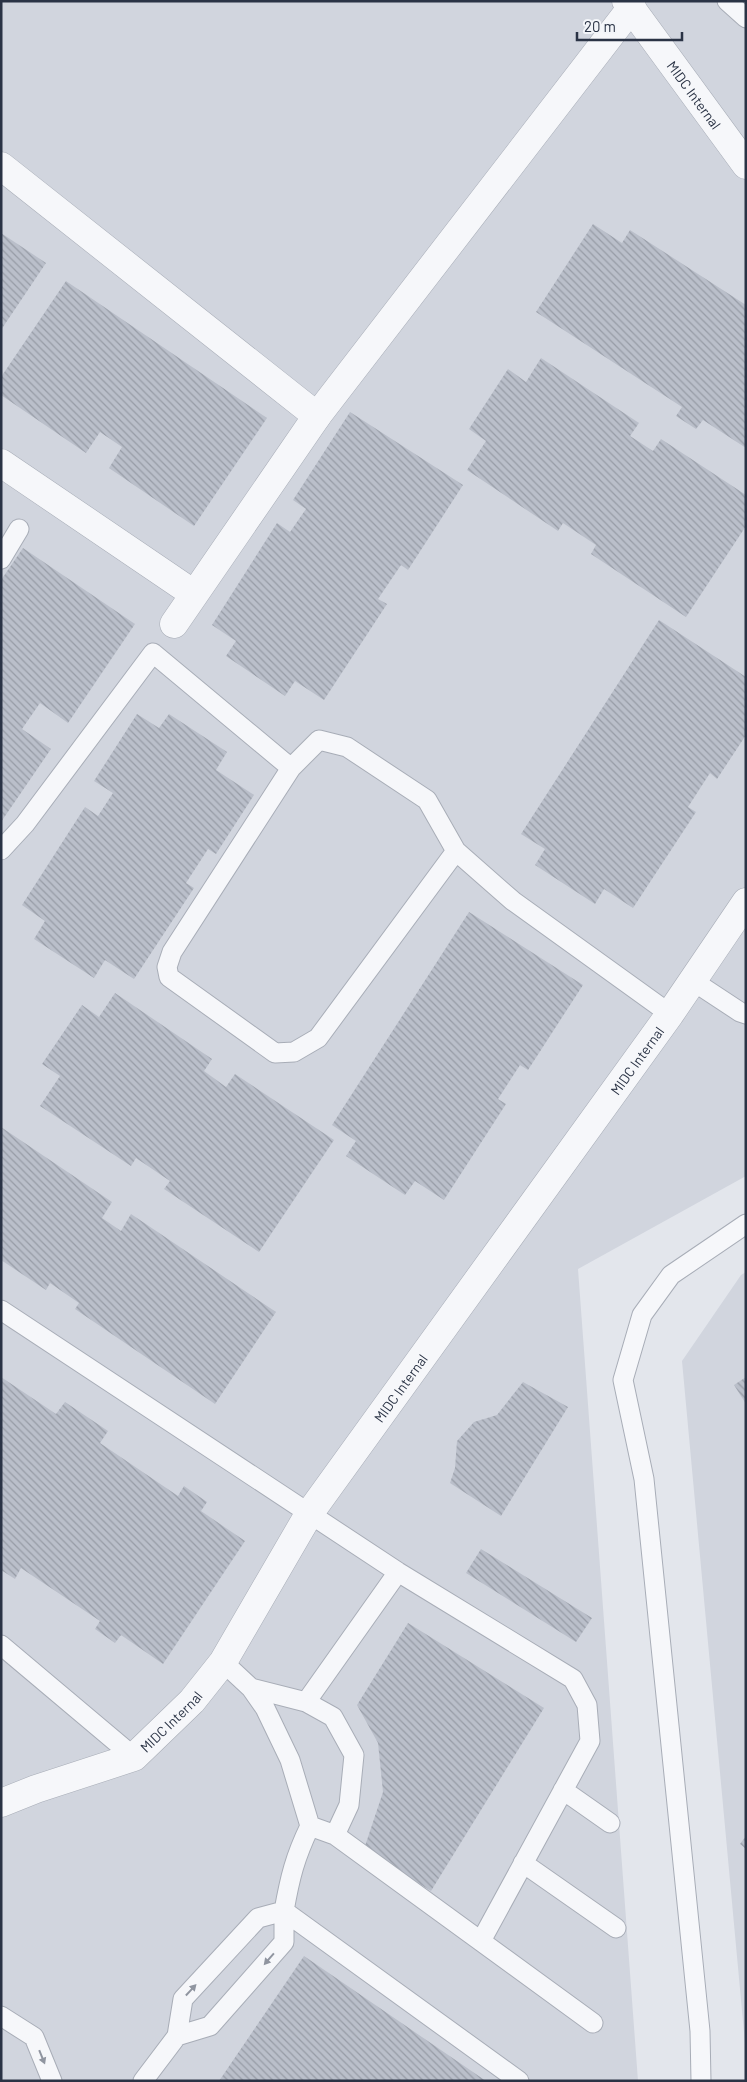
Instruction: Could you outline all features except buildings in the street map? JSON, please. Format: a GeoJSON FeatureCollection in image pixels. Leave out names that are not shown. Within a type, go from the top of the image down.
{"type":"FeatureCollection","features":[{"type":"Feature","properties":{"kind":"street","name":"MIDC Internal"},"geometry":{"type":"LineString","coordinates":[[629,4],[746,165]]}},
{"type":"Feature","properties":{"kind":"street"},"geometry":{"type":"LineString","coordinates":[[174,624],[317,416],[629,4]]}},
{"type":"Feature","properties":{"kind":"street"},"geometry":{"type":"LineString","coordinates":[[1,166],[317,416]]}},
{"type":"Feature","properties":{"kind":"street"},"geometry":{"type":"LineString","coordinates":[[1,463],[194,594]]}},
{"type":"Feature","properties":{"kind":"street","name":"MIDC Internal"},"geometry":{"type":"LineString","coordinates":[[1,1803],[36,1789],[134,1757],[192,1701],[222,1662],[309,1514],[670,1014],[746,902]]}},
{"type":"Feature","properties":{"kind":"lane"},"geometry":{"type":"LineString","coordinates":[[727,1],[746,18]]}},
{"type":"Feature","properties":{"kind":"lane"},"geometry":{"type":"LineString","coordinates":[[1,559],[20,529]]}},
{"type":"Feature","properties":{"kind":"lane"},"geometry":{"type":"LineString","coordinates":[[1,850],[25,824],[153,653],[291,768]]}},
{"type":"Feature","properties":{"kind":"lane"},"geometry":{"type":"LineString","coordinates":[[456,851],[318,1038],[294,1052],[275,1053],[170,977],[168,967],[172,952],[291,768],[319,740],[347,747],[371,765],[427,800],[456,851],[513,900],[670,1014]]}},
{"type":"Feature","properties":{"kind":"lane"},"geometry":{"type":"LineString","coordinates":[[693,981],[746,1014]]}},
{"type":"Feature","properties":{"kind":"lane"},"geometry":{"type":"LineString","coordinates":[[702,2081],[700,2031],[644,1479],[623,1380],[642,1315],[671,1275],[746,1224]]}},
{"type":"Feature","properties":{"kind":"lane"},"geometry":{"type":"LineString","coordinates":[[1,1310],[398,1572],[573,1679],[587,1705],[590,1741],[481,1941]]}},
{"type":"Feature","properties":{"kind":"lane"},"geometry":{"type":"LineString","coordinates":[[306,1702],[398,1572]]}},
{"type":"Feature","properties":{"kind":"lane"},"geometry":{"type":"LineString","coordinates":[[1,1645],[134,1757]]}},
{"type":"Feature","properties":{"kind":"lane"},"geometry":{"type":"LineString","coordinates":[[177,2036],[210,2026],[284,1942],[284,1911],[290,1874],[298,1850],[310,1826],[290,1760],[265,1708],[252,1688],[222,1662]]}},
{"type":"Feature","properties":{"kind":"lane"},"geometry":{"type":"LineString","coordinates":[[252,1688],[306,1702],[332,1717],[354,1756],[349,1805],[335,1835]]}},
{"type":"Feature","properties":{"kind":"lane"},"geometry":{"type":"LineString","coordinates":[[563,1790],[610,1823]]}},
{"type":"Feature","properties":{"kind":"lane"},"geometry":{"type":"LineString","coordinates":[[310,1826],[335,1835],[592,2023]]}},
{"type":"Feature","properties":{"kind":"lane"},"geometry":{"type":"LineString","coordinates":[[523,1863],[616,1928]]}},
{"type":"Feature","properties":{"kind":"lane"},"geometry":{"type":"LineString","coordinates":[[143,2081],[177,2036],[183,1999],[258,1918],[284,1911]]}},
{"type":"Feature","properties":{"kind":"lane"},"geometry":{"type":"LineString","coordinates":[[284,1911],[518,2081]]}},
{"type":"Feature","properties":{"kind":"lane"},"geometry":{"type":"LineString","coordinates":[[1,2016],[34,2037],[52,2081]]}},
{"type":"Feature","properties":{"kind":"shaded area"},"geometry":{"type":"Polygon","coordinates":[[[1,1],[746,1],[746,1176],[578,1269],[638,2081],[1,2081],[1,1]]]}},
{"type":"Feature","properties":{"kind":"shaded area"},"geometry":{"type":"Polygon","coordinates":[[[746,1272],[746,2054],[682,1361],[741,1275],[746,1272]]]}}]}
